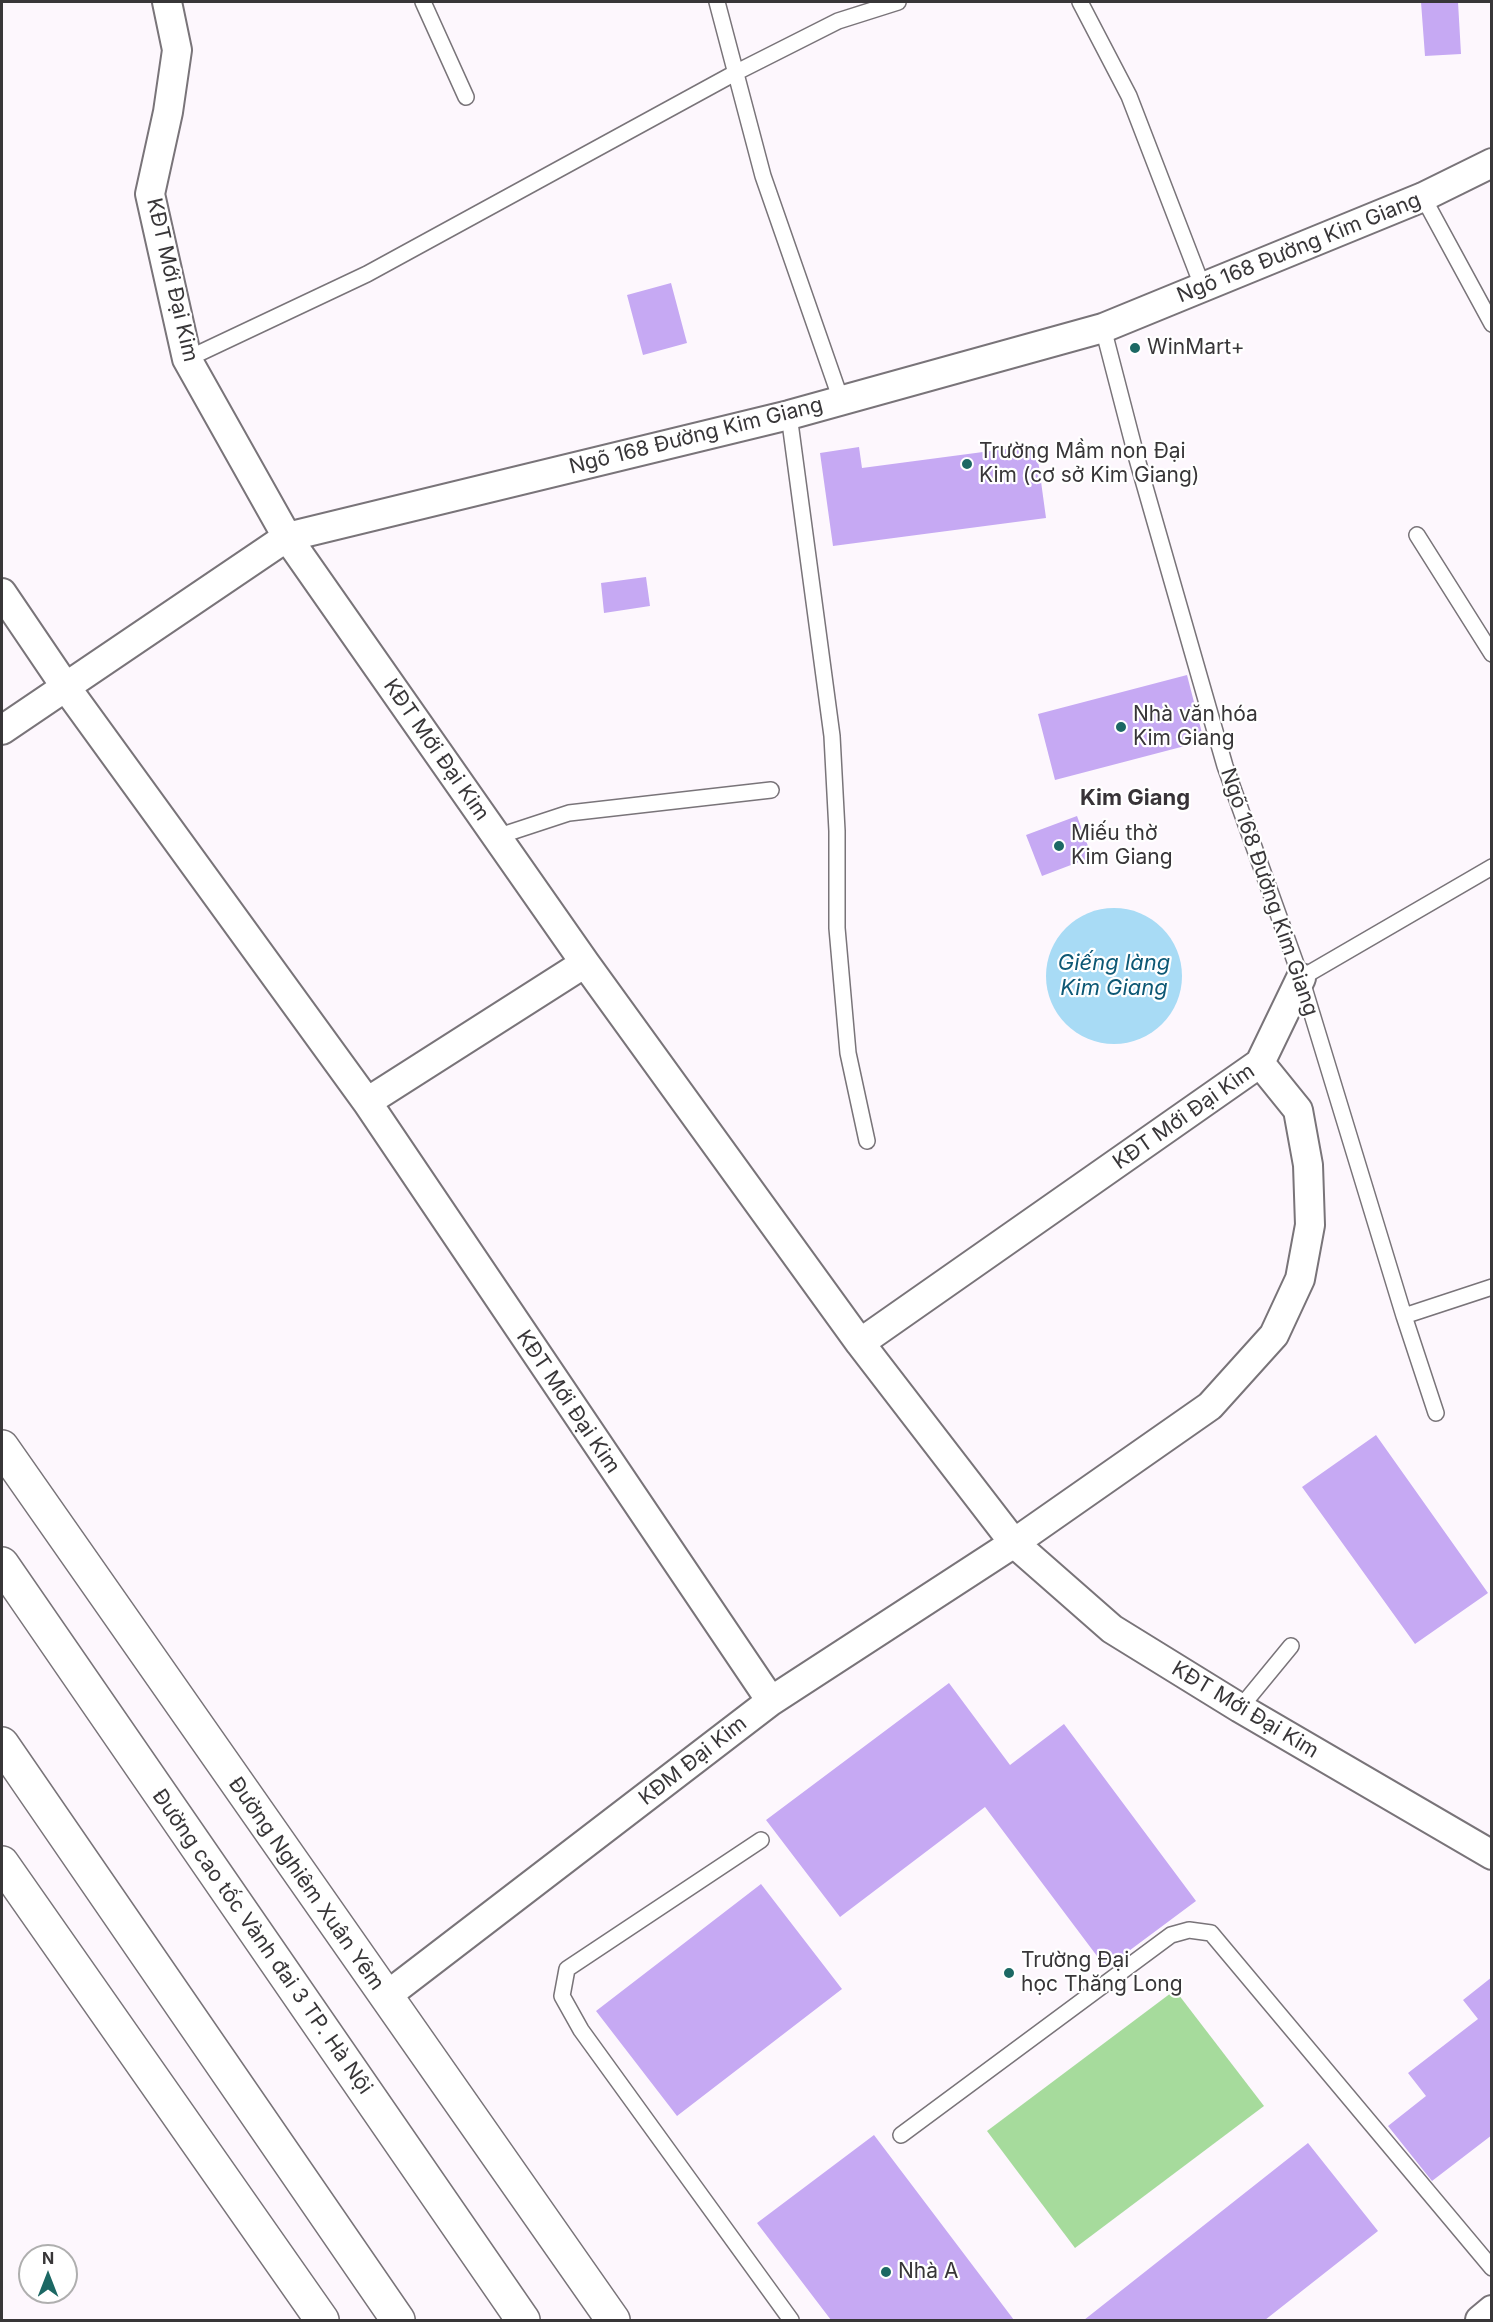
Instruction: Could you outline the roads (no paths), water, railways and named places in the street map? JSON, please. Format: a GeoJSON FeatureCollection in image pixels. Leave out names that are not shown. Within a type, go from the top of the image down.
{"type":"FeatureCollection","features":[{"type":"Feature","properties":{"kind":"main road","name":"Đường Nghiêm Xuân Yêm"},"geometry":{"type":"LineString","coordinates":[[2,1447],[613,2320]]}},
{"type":"Feature","properties":{"kind":"main road","name":"Đường cao tốc Vành đai 3 TP. Hà Nội"},"geometry":{"type":"LineString","coordinates":[[2,1564],[523,2320]]}},
{"type":"Feature","properties":{"kind":"main road"},"geometry":{"type":"LineString","coordinates":[[2,1744],[398,2320]]}},
{"type":"Feature","properties":{"kind":"main road"},"geometry":{"type":"LineString","coordinates":[[2,1863],[322,2320]]}},
{"type":"Feature","properties":{"kind":"street","name":"KĐT Mới Đại Kim"},"geometry":{"type":"LineString","coordinates":[[167,2],[177,50],[168,112],[150,194],[186,359],[287,537],[585,963],[860,1343],[1014,1543],[1112,1629],[1240,1708],[1491,1855]]}},
{"type":"Feature","properties":{"kind":"street","name":"Ngõ 168 Đường Kim Giang"},"geometry":{"type":"LineString","coordinates":[[287,537],[789,414],[1103,328],[1423,197],[1491,163]]}},
{"type":"Feature","properties":{"kind":"street"},"geometry":{"type":"LineString","coordinates":[[2,730],[287,537]]}},
{"type":"Feature","properties":{"kind":"street","name":"KĐT Mới Đại Kim"},"geometry":{"type":"LineString","coordinates":[[2,593],[65,686],[367,1102],[771,1701]]}},
{"type":"Feature","properties":{"kind":"street"},"geometry":{"type":"LineString","coordinates":[[367,1102],[585,963]]}},
{"type":"Feature","properties":{"kind":"street"},"geometry":{"type":"LineString","coordinates":[[1260,1063],[1301,978]]}},
{"type":"Feature","properties":{"kind":"street","name":"KĐT Mới Đại Kim"},"geometry":{"type":"LineString","coordinates":[[860,1343],[1260,1063],[1298,1110],[1308,1165],[1310,1225],[1300,1279],[1274,1335],[1210,1406],[1014,1543]]}},
{"type":"Feature","properties":{"kind":"street","name":"KĐM Đại Kim"},"geometry":{"type":"LineString","coordinates":[[385,1997],[771,1701],[1014,1543]]}},
{"type":"Feature","properties":{"kind":"street"},"geometry":{"type":"LineString","coordinates":[[1479,2320],[1491,2310]]}},
{"type":"Feature","properties":{"kind":"lane"},"geometry":{"type":"LineString","coordinates":[[423,2],[466,97]]}},
{"type":"Feature","properties":{"kind":"lane"},"geometry":{"type":"LineString","coordinates":[[717,2],[763,176],[841,400]]}},
{"type":"Feature","properties":{"kind":"lane"},"geometry":{"type":"LineString","coordinates":[[186,359],[367,274],[735,73],[838,21],[898,2]]}},
{"type":"Feature","properties":{"kind":"lane"},"geometry":{"type":"LineString","coordinates":[[1080,2],[1129,96],[1203,288]]}},
{"type":"Feature","properties":{"kind":"lane"},"geometry":{"type":"LineString","coordinates":[[1423,197],[1491,324]]}},
{"type":"Feature","properties":{"kind":"lane","name":"Ngõ 168 Đường Kim Giang"},"geometry":{"type":"LineString","coordinates":[[1103,328],[1140,470],[1225,766],[1301,978],[1404,1316],[1436,1413]]}},
{"type":"Feature","properties":{"kind":"lane"},"geometry":{"type":"LineString","coordinates":[[789,414],[832,736],[837,831],[837,928],[849,1053],[867,1141]]}},
{"type":"Feature","properties":{"kind":"lane"},"geometry":{"type":"LineString","coordinates":[[1418,535],[1491,654]]}},
{"type":"Feature","properties":{"kind":"lane"},"geometry":{"type":"LineString","coordinates":[[496,837],[569,813],[771,790]]}},
{"type":"Feature","properties":{"kind":"lane"},"geometry":{"type":"LineString","coordinates":[[1301,978],[1491,867]]}},
{"type":"Feature","properties":{"kind":"lane"},"geometry":{"type":"LineString","coordinates":[[1404,1316],[1491,1287]]}},
{"type":"Feature","properties":{"kind":"lane"},"geometry":{"type":"LineString","coordinates":[[1240,1708],[1291,1646]]}},
{"type":"Feature","properties":{"kind":"lane"},"geometry":{"type":"LineString","coordinates":[[761,1840],[567,1969],[562,1996],[581,2030],[791,2320]]}},
{"type":"Feature","properties":{"kind":"lane"},"geometry":{"type":"LineString","coordinates":[[901,2135],[1172,1935],[1189,1930],[1211,1933],[1491,2268]]}},
{"type":"Feature","properties":{"kind":"water","name":"Giếng làng Kim Giang"},"geometry":{"type":"Polygon","coordinates":[[[1114,908],[1140,913],[1152,919],[1162,928],[1171,938],[1177,950],[1182,976],[1177,1002],[1171,1014],[1162,1024],[1152,1033],[1140,1039],[1114,1044],[1088,1039],[1076,1033],[1066,1024],[1057,1014],[1051,1002],[1046,976],[1051,950],[1057,938],[1066,928],[1076,919],[1088,913],[1114,908]]]}},
{"type":"Feature","properties":{"kind":"place","name":"WinMart+"},"geometry":{"type":"Point","coordinates":[1135,348]}},
{"type":"Feature","properties":{"kind":"place","name":"Trường Mầm non Đại Kim (cơ sở Kim Giang)"},"geometry":{"type":"Point","coordinates":[967,464]}},
{"type":"Feature","properties":{"kind":"place","name":"Nhà văn hóa Kim Giang"},"geometry":{"type":"Point","coordinates":[1121,727]}},
{"type":"Feature","properties":{"kind":"place","name":"Miếu thờ Kim Giang"},"geometry":{"type":"Point","coordinates":[1059,846]}},
{"type":"Feature","properties":{"kind":"place","name":"Trường Đại học Thăng Long"},"geometry":{"type":"Point","coordinates":[1009,1973]}},
{"type":"Feature","properties":{"kind":"place","name":"Nhà A"},"geometry":{"type":"Point","coordinates":[886,2272]}},
{"type":"Feature","properties":{"kind":"district","name":"Kim Giang"},"geometry":{"type":"Point","coordinates":[1135,798]}}]}
